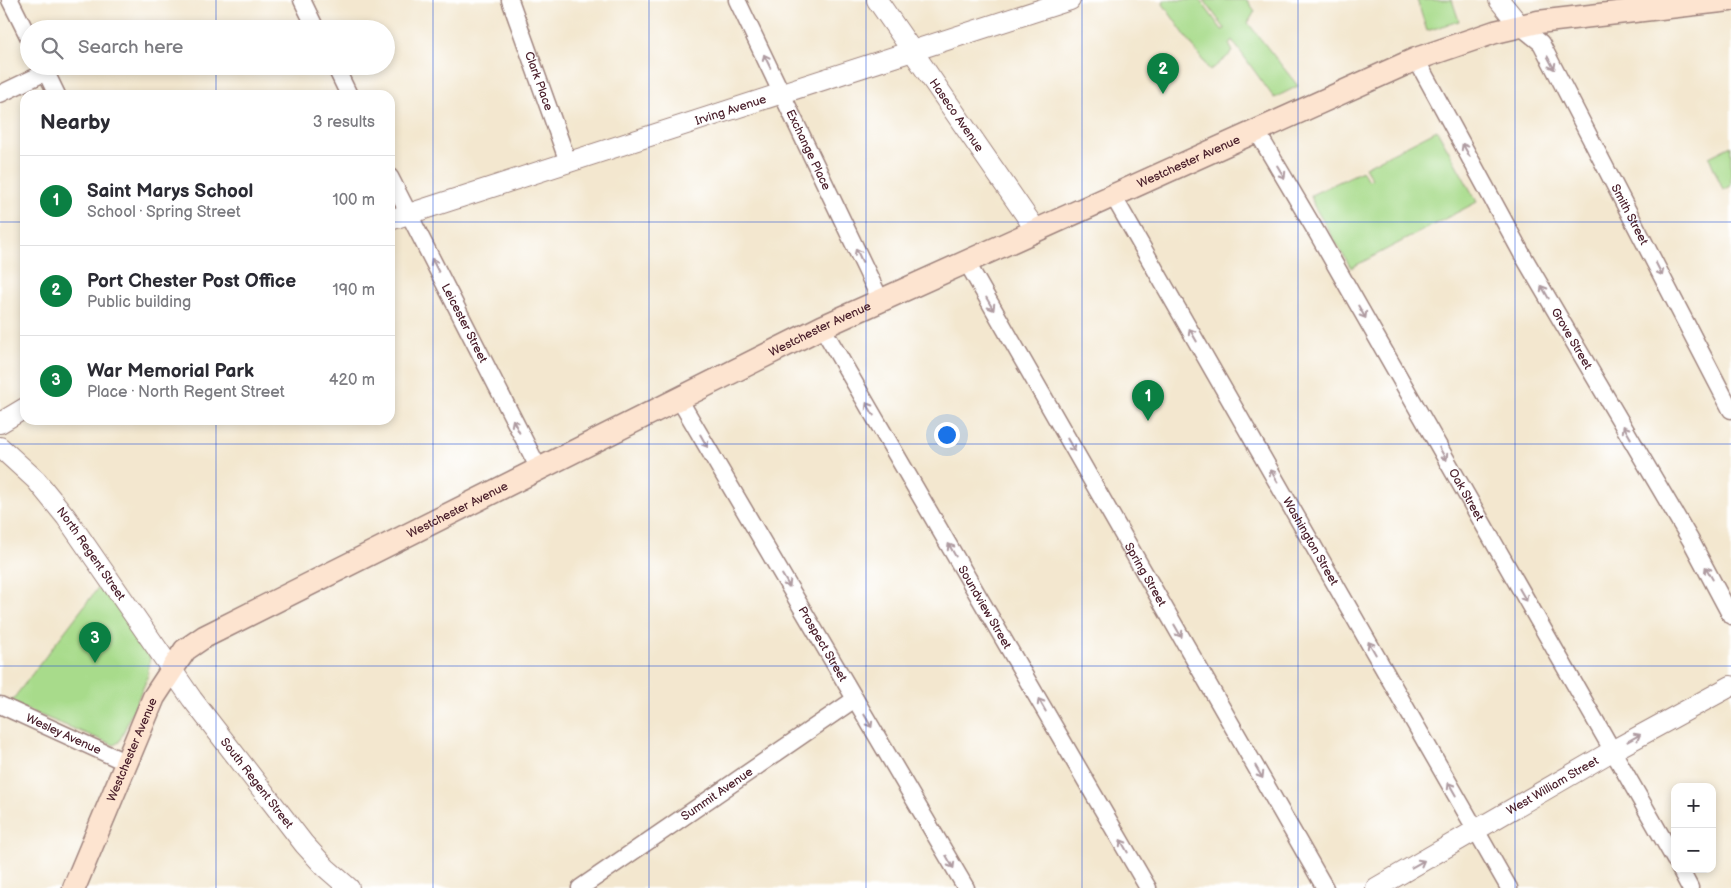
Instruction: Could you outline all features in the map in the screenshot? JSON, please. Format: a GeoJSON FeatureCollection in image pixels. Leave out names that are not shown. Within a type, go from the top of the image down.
{"type":"FeatureCollection","features":[{"type":"Feature","properties":{"kind":"main road","name":"Westchester Avenue"},"geometry":{"type":"LineString","coordinates":[[74,888],[154,697],[173,671],[185,650],[204,637],[880,299],[1416,59],[1495,32],[1520,26],[1730,0]]}},
{"type":"Feature","properties":{"kind":"street"},"geometry":{"type":"LineString","coordinates":[[10,0],[20,20]]}},
{"type":"Feature","properties":{"kind":"street"},"geometry":{"type":"LineString","coordinates":[[302,0],[312,20]]}},
{"type":"Feature","properties":{"kind":"street","name":"Clark Place"},"geometry":{"type":"LineString","coordinates":[[510,0],[568,162]]}},
{"type":"Feature","properties":{"kind":"street","name":"Exchange Place"},"geometry":{"type":"LineString","coordinates":[[737,0],[880,299]]}},
{"type":"Feature","properties":{"kind":"street","name":"Haseco Avenue"},"geometry":{"type":"LineString","coordinates":[[877,0],[1036,230]]}},
{"type":"Feature","properties":{"kind":"street","name":"Irving Avenue"},"geometry":{"type":"LineString","coordinates":[[399,216],[1070,0]]}},
{"type":"Feature","properties":{"kind":"street"},"geometry":{"type":"LineString","coordinates":[[1499,0],[1520,26]]}},
{"type":"Feature","properties":{"kind":"street"},"geometry":{"type":"LineString","coordinates":[[1725,0],[1731,13]]}},
{"type":"Feature","properties":{"kind":"street","name":"Smith Street"},"geometry":{"type":"LineString","coordinates":[[1520,26],[1541,43],[1731,410]]}},
{"type":"Feature","properties":{"kind":"street","name":"Grove Street"},"geometry":{"type":"LineString","coordinates":[[1416,59],[1522,254],[1691,541],[1731,616]]}},
{"type":"Feature","properties":{"kind":"street"},"geometry":{"type":"LineString","coordinates":[[0,94],[33,75]]}},
{"type":"Feature","properties":{"kind":"street"},"geometry":{"type":"LineString","coordinates":[[47,75],[54,90]]}},
{"type":"Feature","properties":{"kind":"street"},"geometry":{"type":"LineString","coordinates":[[339,75],[347,90]]}},
{"type":"Feature","properties":{"kind":"street","name":"Oak Street"},"geometry":{"type":"LineString","coordinates":[[1256,130],[1317,232],[1671,853]]}},
{"type":"Feature","properties":{"kind":"street","name":"Washington Street"},"geometry":{"type":"LineString","coordinates":[[1112,194],[1509,888]]}},
{"type":"Feature","properties":{"kind":"street","name":"Leicester Street"},"geometry":{"type":"LineString","coordinates":[[395,199],[399,216],[539,469]]}},
{"type":"Feature","properties":{"kind":"street","name":"Spring Street"},"geometry":{"type":"LineString","coordinates":[[966,262],[1325,888]]}},
{"type":"Feature","properties":{"kind":"street","name":"Soundview Street"},"geometry":{"type":"LineString","coordinates":[[822,327],[1148,888]]}},
{"type":"Feature","properties":{"kind":"street","name":"Prospect Street"},"geometry":{"type":"LineString","coordinates":[[679,399],[966,888]]}},
{"type":"Feature","properties":{"kind":"street"},"geometry":{"type":"LineString","coordinates":[[0,423],[20,411]]}},
{"type":"Feature","properties":{"kind":"street","name":"North Regent Street"},"geometry":{"type":"LineString","coordinates":[[0,447],[36,480],[66,517],[173,671]]}},
{"type":"Feature","properties":{"kind":"street","name":"South Regent Street"},"geometry":{"type":"LineString","coordinates":[[173,671],[192,699],[304,844],[326,868],[349,888]]}},
{"type":"Feature","properties":{"kind":"street","name":"West William Street"},"geometry":{"type":"LineString","coordinates":[[1376,888],[1612,751],[1731,686]]}},
{"type":"Feature","properties":{"kind":"street","name":"Summit Avenue"},"geometry":{"type":"LineString","coordinates":[[580,888],[855,699]]}},
{"type":"Feature","properties":{"kind":"street","name":"Wesley Avenue"},"geometry":{"type":"LineString","coordinates":[[0,705],[127,763]]}},
{"type":"Feature","properties":{"kind":"street"},"geometry":{"type":"LineString","coordinates":[[1682,873],[1690,888]]}},
{"type":"Feature","properties":{"kind":"green space"},"geometry":{"type":"Polygon","coordinates":[[[1164,0],[1200,0],[1222,30],[1225,29],[1204,0],[1247,0],[1255,11],[1248,23],[1298,86],[1274,98],[1232,40],[1229,44],[1233,52],[1210,71],[1163,4],[1164,0]]]}},
{"type":"Feature","properties":{"kind":"green space"},"geometry":{"type":"Polygon","coordinates":[[[1417,0],[1452,0],[1459,21],[1427,31],[1417,0]]]}},
{"type":"Feature","properties":{"kind":"green space"},"geometry":{"type":"Polygon","coordinates":[[[1437,130],[1477,202],[1351,268],[1314,206],[1311,195],[1362,171],[1368,180],[1372,179],[1365,167],[1437,130]]]}},
{"type":"Feature","properties":{"kind":"green space"},"geometry":{"type":"Polygon","coordinates":[[[1731,146],[1731,186],[1723,190],[1709,157],[1731,146]]]}},
{"type":"Feature","properties":{"kind":"green space"},"geometry":{"type":"Polygon","coordinates":[[[101,584],[146,647],[150,658],[147,679],[119,742],[114,745],[10,703],[101,584]]]}},
{"type":"Feature","properties":{"kind":"place","name":"Port Chester Post Office"},"geometry":{"type":"Point","coordinates":[1163,94]}},
{"type":"Feature","properties":{"kind":"place","name":"Saint Marys School"},"geometry":{"type":"Point","coordinates":[1148,421]}},
{"type":"Feature","properties":{"kind":"place","name":"War Memorial Park"},"geometry":{"type":"Point","coordinates":[95,663]}}]}
